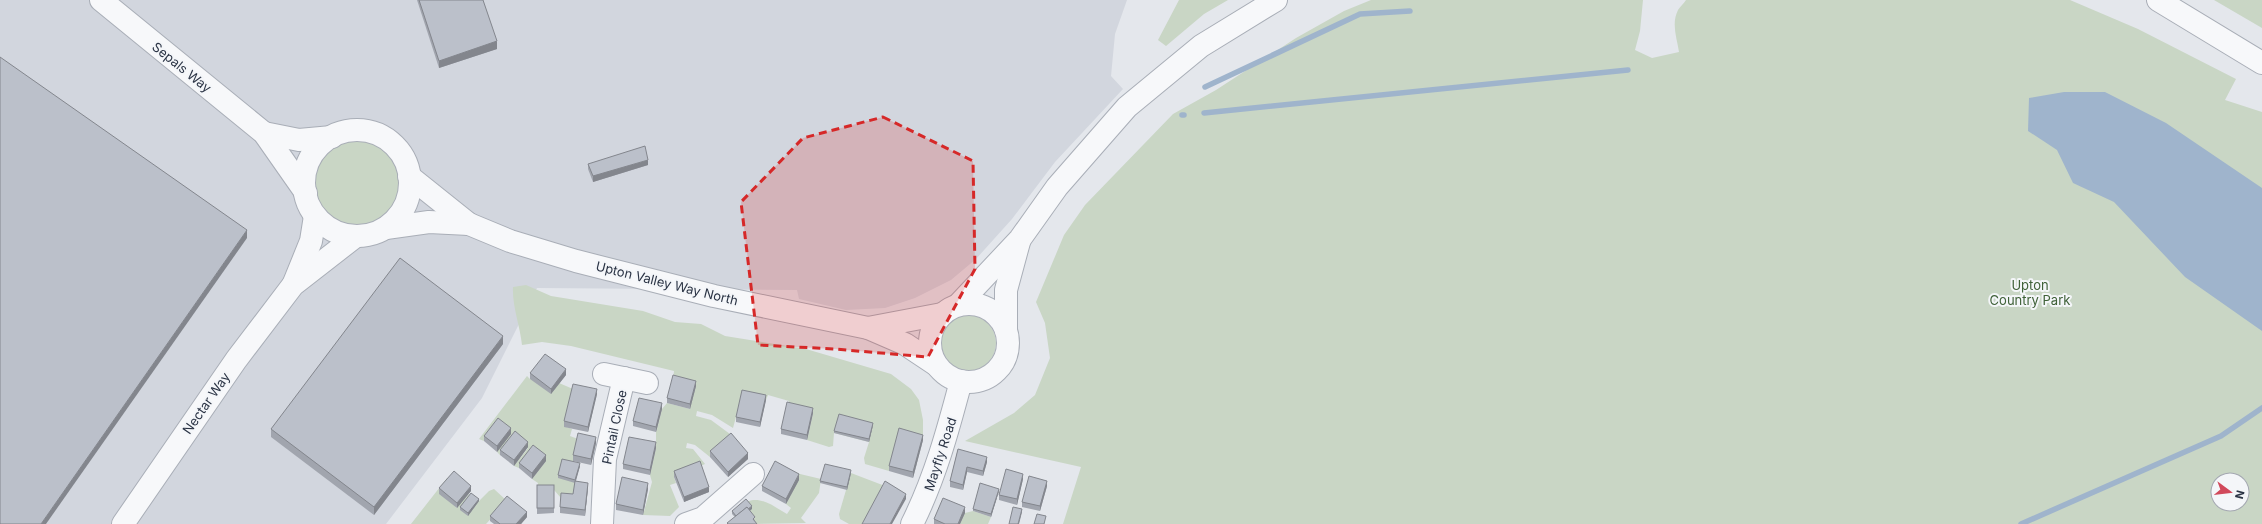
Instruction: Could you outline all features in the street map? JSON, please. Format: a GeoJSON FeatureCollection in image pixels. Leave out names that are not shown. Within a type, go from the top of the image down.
{"type":"FeatureCollection","features":[{"type":"Feature","properties":{"kind":"street","name":"Sepals Way"},"geometry":{"type":"LineString","coordinates":[[101,0],[264,133],[306,193]]}},
{"type":"Feature","properties":{"kind":"street"},"geometry":{"type":"LineString","coordinates":[[1020,239],[1006,290],[1006,330],[1008,342],[1006,355],[1000,366],[991,375],[980,381],[961,381],[944,374],[935,364],[929,344],[930,334],[934,324],[1020,239],[1057,187],[1127,107],[1201,46],[1276,0]]}},
{"type":"Feature","properties":{"kind":"street"},"geometry":{"type":"LineString","coordinates":[[2158,0],[2262,63]]}},
{"type":"Feature","properties":{"kind":"street"},"geometry":{"type":"LineString","coordinates":[[362,130],[382,137],[394,145],[402,155],[410,184],[407,201],[399,216],[386,228],[372,234],[356,236],[334,230],[315,216],[307,201],[304,184],[306,170],[320,145],[332,137],[349,131],[362,130]]}},
{"type":"Feature","properties":{"kind":"street","name":"Sepals Way"},"geometry":{"type":"LineString","coordinates":[[264,133],[299,140],[332,137]]}},
{"type":"Feature","properties":{"kind":"street","name":"Upton Valley Way North"},"geometry":{"type":"LineString","coordinates":[[409,176],[469,224],[510,241],[576,261],[714,296],[868,328],[905,344],[935,364]]}},
{"type":"Feature","properties":{"kind":"street","name":"Nectar Way"},"geometry":{"type":"LineString","coordinates":[[293,285],[311,241],[315,216]]}},
{"type":"Feature","properties":{"kind":"street","name":"Upton Valley Way North"},"geometry":{"type":"LineString","coordinates":[[386,228],[429,222],[469,224]]}},
{"type":"Feature","properties":{"kind":"street","name":"Nectar Way"},"geometry":{"type":"LineString","coordinates":[[123,524],[236,360],[293,285],[356,236]]}},
{"type":"Feature","properties":{"kind":"street"},"geometry":{"type":"LineString","coordinates":[[950,309],[977,304],[989,309],[1000,318],[1006,330]]}},
{"type":"Feature","properties":{"kind":"street","name":"Upton Valley Way North"},"geometry":{"type":"LineString","coordinates":[[868,328],[950,309]]}},
{"type":"Feature","properties":{"kind":"street","name":"Pintail Close"},"geometry":{"type":"LineString","coordinates":[[602,524],[605,459],[614,376],[647,383]]}},
{"type":"Feature","properties":{"kind":"street","name":"Mayfly Road"},"geometry":{"type":"LineString","coordinates":[[912,524],[927,494],[945,442],[961,381]]}},
{"type":"Feature","properties":{"kind":"street"},"geometry":{"type":"LineString","coordinates":[[699,522],[753,474]]}},
{"type":"Feature","properties":{"kind":"highlighted area"},"geometry":{"type":"Polygon","coordinates":[[[883,117],[973,161],[975,269],[928,357],[834,349],[758,345],[741,202],[803,138],[883,117]]]}},
{"type":"Feature","properties":{"kind":"shaded area"},"geometry":{"type":"Polygon","coordinates":[[[0,0],[1127,0],[1115,34],[1111,76],[1123,89],[1055,162],[1012,219],[976,259],[951,280],[915,298],[885,308],[846,310],[799,299],[797,290],[537,288],[482,398],[386,524],[0,524],[0,0]]]}},
{"type":"Feature","properties":{"kind":"green space"},"geometry":{"type":"Polygon","coordinates":[[[1179,0],[1228,0],[1204,14],[1166,46],[1158,40],[1179,0]]]}},
{"type":"Feature","properties":{"kind":"green space","name":"Upton Country Park"},"geometry":{"type":"Polygon","coordinates":[[[1371,0],[1643,0],[1640,31],[1635,50],[1652,58],[1679,52],[1675,31],[1675,20],[1678,10],[1686,0],[2070,0],[2138,29],[2236,79],[2225,100],[2262,112],[2262,524],[1063,524],[1081,467],[965,441],[1014,413],[1035,395],[1050,358],[1045,323],[1036,302],[1064,235],[1085,205],[1173,114],[1216,90],[1296,38],[1344,11],[1371,0]]]}},
{"type":"Feature","properties":{"kind":"green space"},"geometry":{"type":"Polygon","coordinates":[[[2214,0],[2262,0],[2262,28],[2214,0]]]}},
{"type":"Feature","properties":{"kind":"green space"},"geometry":{"type":"Polygon","coordinates":[[[357,140],[373,143],[381,147],[393,159],[397,167],[400,183],[397,199],[393,207],[381,219],[373,223],[357,226],[341,223],[333,219],[321,207],[317,199],[314,183],[317,167],[321,159],[333,147],[341,143],[357,140]]]}},
{"type":"Feature","properties":{"kind":"green space"},"geometry":{"type":"Polygon","coordinates":[[[526,285],[551,296],[643,311],[675,322],[701,324],[725,336],[806,349],[891,374],[911,389],[919,400],[923,420],[923,440],[899,434],[889,471],[865,464],[864,458],[869,442],[834,433],[833,446],[829,447],[807,440],[813,413],[787,407],[789,401],[768,395],[766,400],[742,395],[733,428],[712,415],[697,411],[696,416],[711,420],[730,434],[710,457],[695,445],[687,443],[686,448],[693,449],[705,464],[674,477],[676,483],[670,485],[679,507],[670,516],[643,515],[652,482],[650,475],[656,448],[656,432],[662,409],[667,403],[690,409],[673,380],[674,371],[571,346],[542,342],[522,345],[513,287],[526,285]]]}},
{"type":"Feature","properties":{"kind":"green space"},"geometry":{"type":"Polygon","coordinates":[[[962,315],[974,315],[984,319],[992,327],[996,337],[996,349],[992,359],[984,367],[974,371],[962,371],[952,367],[944,359],[940,349],[940,337],[944,327],[952,319],[962,315]]]}},
{"type":"Feature","properties":{"kind":"green space"},"geometry":{"type":"Polygon","coordinates":[[[527,376],[530,379],[559,383],[573,389],[564,426],[572,429],[570,436],[578,439],[573,461],[570,464],[575,483],[573,500],[561,498],[554,490],[537,490],[538,483],[532,479],[546,461],[533,450],[519,468],[514,466],[528,448],[500,455],[497,452],[498,423],[484,441],[479,439],[527,376]]]}},
{"type":"Feature","properties":{"kind":"green space"},"geometry":{"type":"Polygon","coordinates":[[[780,465],[800,474],[821,479],[819,493],[801,518],[806,523],[753,524],[747,512],[746,502],[752,500],[762,501],[787,514],[791,508],[786,504],[792,492],[780,465]]]}},
{"type":"Feature","properties":{"kind":"green space"},"geometry":{"type":"Polygon","coordinates":[[[851,473],[885,486],[865,524],[849,524],[840,519],[839,514],[851,473]]]}},
{"type":"Feature","properties":{"kind":"green space"},"geometry":{"type":"Polygon","coordinates":[[[447,478],[451,480],[456,508],[469,494],[479,501],[489,491],[494,489],[507,501],[486,524],[411,524],[447,478]]]}},
{"type":"Feature","properties":{"kind":"green space"},"geometry":{"type":"Polygon","coordinates":[[[973,511],[991,517],[988,524],[960,524],[965,513],[973,511]]]}},
{"type":"Feature","properties":{"kind":"water"},"geometry":{"type":"Polygon","coordinates":[[[2064,92],[2105,92],[2166,123],[2262,188],[2262,331],[2185,277],[2114,202],[2073,183],[2057,150],[2028,131],[2029,98],[2064,92]]]}},
{"type":"Feature","properties":{"kind":"building"},"geometry":{"type":"Polygon","coordinates":[[[419,0],[483,0],[497,41],[439,61],[419,0]]]}},
{"type":"Feature","properties":{"kind":"building"},"geometry":{"type":"Polygon","coordinates":[[[0,57],[247,230],[41,524],[0,524],[0,57]]]}},
{"type":"Feature","properties":{"kind":"building"},"geometry":{"type":"Polygon","coordinates":[[[645,146],[648,160],[593,176],[588,164],[645,146]]]}},
{"type":"Feature","properties":{"kind":"building"},"geometry":{"type":"Polygon","coordinates":[[[400,258],[503,336],[374,507],[271,429],[400,258]]]}},
{"type":"Feature","properties":{"kind":"building"},"geometry":{"type":"Polygon","coordinates":[[[545,354],[566,369],[551,389],[530,373],[545,354]]]}},
{"type":"Feature","properties":{"kind":"building"},"geometry":{"type":"Polygon","coordinates":[[[673,375],[696,381],[690,404],[667,398],[673,375]]]}},
{"type":"Feature","properties":{"kind":"building"},"geometry":{"type":"Polygon","coordinates":[[[573,384],[597,389],[588,427],[564,421],[573,384]]]}},
{"type":"Feature","properties":{"kind":"building"},"geometry":{"type":"Polygon","coordinates":[[[742,390],[766,395],[760,422],[736,417],[742,390]]]}},
{"type":"Feature","properties":{"kind":"building"},"geometry":{"type":"Polygon","coordinates":[[[639,398],[662,403],[656,427],[633,421],[639,398]]]}},
{"type":"Feature","properties":{"kind":"building"},"geometry":{"type":"Polygon","coordinates":[[[787,402],[813,408],[807,435],[781,429],[787,402]]]}},
{"type":"Feature","properties":{"kind":"building"},"geometry":{"type":"Polygon","coordinates":[[[839,414],[873,423],[869,439],[834,431],[839,414]]]}},
{"type":"Feature","properties":{"kind":"building"},"geometry":{"type":"Polygon","coordinates":[[[498,418],[511,428],[497,446],[484,436],[498,418]]]}},
{"type":"Feature","properties":{"kind":"building"},"geometry":{"type":"Polygon","coordinates":[[[899,428],[923,435],[913,472],[889,466],[899,428]]]}},
{"type":"Feature","properties":{"kind":"building"},"geometry":{"type":"Polygon","coordinates":[[[515,431],[528,442],[514,460],[500,450],[515,431]]]}},
{"type":"Feature","properties":{"kind":"building"},"geometry":{"type":"Polygon","coordinates":[[[578,433],[596,437],[591,459],[573,455],[578,433]]]}},
{"type":"Feature","properties":{"kind":"building"},"geometry":{"type":"Polygon","coordinates":[[[731,433],[748,453],[728,472],[710,451],[731,433]]]}},
{"type":"Feature","properties":{"kind":"building"},"geometry":{"type":"Polygon","coordinates":[[[629,437],[656,442],[650,470],[623,464],[629,437]]]}},
{"type":"Feature","properties":{"kind":"building"},"geometry":{"type":"Polygon","coordinates":[[[533,445],[546,455],[532,473],[519,463],[533,445]]]}},
{"type":"Feature","properties":{"kind":"building"},"geometry":{"type":"Polygon","coordinates":[[[958,449],[987,457],[983,471],[967,467],[963,485],[950,481],[958,449]]]}},
{"type":"Feature","properties":{"kind":"building"},"geometry":{"type":"Polygon","coordinates":[[[562,459],[580,463],[575,480],[558,475],[562,459]]]}},
{"type":"Feature","properties":{"kind":"building"},"geometry":{"type":"Polygon","coordinates":[[[700,461],[709,487],[684,497],[674,471],[700,461]]]}},
{"type":"Feature","properties":{"kind":"building"},"geometry":{"type":"Polygon","coordinates":[[[775,461],[799,474],[786,499],[762,486],[775,461]]]}},
{"type":"Feature","properties":{"kind":"building"},"geometry":{"type":"Polygon","coordinates":[[[825,464],[851,470],[847,487],[820,481],[825,464]]]}},
{"type":"Feature","properties":{"kind":"building"},"geometry":{"type":"Polygon","coordinates":[[[1006,469],[1023,474],[1017,499],[999,495],[1006,469]]]}},
{"type":"Feature","properties":{"kind":"building"},"geometry":{"type":"Polygon","coordinates":[[[454,471],[471,486],[457,503],[439,488],[454,471]]]}},
{"type":"Feature","properties":{"kind":"building"},"geometry":{"type":"Polygon","coordinates":[[[1029,476],[1047,481],[1040,506],[1022,502],[1029,476]]]}},
{"type":"Feature","properties":{"kind":"building"},"geometry":{"type":"Polygon","coordinates":[[[622,477],[648,483],[643,510],[616,504],[622,477]]]}},
{"type":"Feature","properties":{"kind":"building"},"geometry":{"type":"Polygon","coordinates":[[[575,481],[588,483],[585,510],[560,507],[561,493],[573,494],[575,481]]]}},
{"type":"Feature","properties":{"kind":"building"},"geometry":{"type":"Polygon","coordinates":[[[885,481],[906,494],[890,524],[862,524],[885,481]]]}},
{"type":"Feature","properties":{"kind":"building"},"geometry":{"type":"Polygon","coordinates":[[[980,483],[999,489],[991,514],[973,509],[980,483]]]}},
{"type":"Feature","properties":{"kind":"building"},"geometry":{"type":"Polygon","coordinates":[[[537,485],[554,485],[554,508],[537,508],[537,485]]]}},
{"type":"Feature","properties":{"kind":"building"},"geometry":{"type":"Polygon","coordinates":[[[471,493],[479,499],[468,513],[460,507],[471,493]]]}},
{"type":"Feature","properties":{"kind":"building"},"geometry":{"type":"Polygon","coordinates":[[[507,496],[527,512],[516,524],[500,524],[490,516],[507,496]]]}},
{"type":"Feature","properties":{"kind":"building"},"geometry":{"type":"Polygon","coordinates":[[[943,498],[965,507],[958,524],[945,524],[934,519],[943,498]]]}},
{"type":"Feature","properties":{"kind":"building"},"geometry":{"type":"Polygon","coordinates":[[[746,499],[752,506],[748,509],[747,507],[736,516],[732,511],[746,499]]]}},
{"type":"Feature","properties":{"kind":"building"},"geometry":{"type":"Polygon","coordinates":[[[747,507],[755,517],[753,519],[757,524],[727,523],[747,507]]]}},
{"type":"Feature","properties":{"kind":"building"},"geometry":{"type":"Polygon","coordinates":[[[1013,507],[1022,509],[1018,524],[1009,524],[1013,507]]]}},
{"type":"Feature","properties":{"kind":"building"},"geometry":{"type":"Polygon","coordinates":[[[1037,514],[1046,516],[1044,524],[1034,524],[1037,514]]]}},
{"type":"Feature","properties":{"kind":"waterway"},"geometry":{"type":"LineString","coordinates":[[1205,87],[1360,14],[1410,11]]}},
{"type":"Feature","properties":{"kind":"waterway"},"geometry":{"type":"LineString","coordinates":[[1204,113],[1628,70]]}},
{"type":"Feature","properties":{"kind":"waterway"},"geometry":{"type":"LineString","coordinates":[[2021,524],[2221,436],[2262,408]]}}]}
